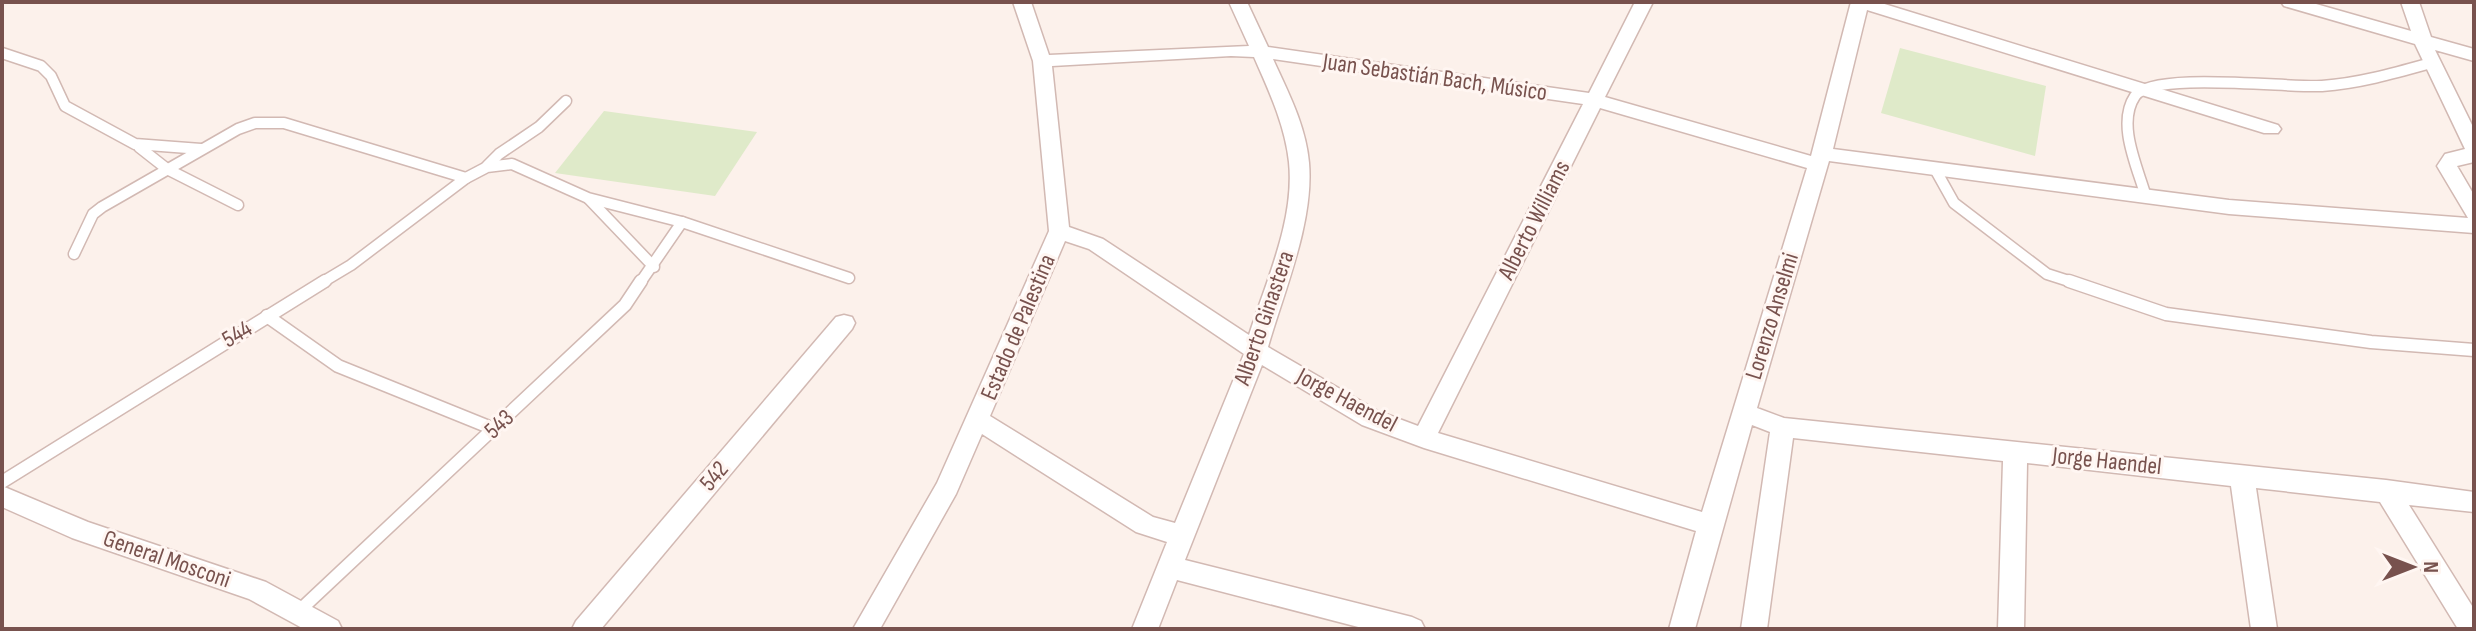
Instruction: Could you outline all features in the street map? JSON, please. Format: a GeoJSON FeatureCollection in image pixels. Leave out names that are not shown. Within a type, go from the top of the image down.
{"type":"FeatureCollection","features":[{"type":"Feature","properties":{"kind":"street","name":"Estado de Palestina"},"geometry":{"type":"LineString","coordinates":[[866,629],[947,487],[1059,231],[1042,61],[1022,2]]}},
{"type":"Feature","properties":{"kind":"street","name":"Alberto Ginastera"},"geometry":{"type":"LineString","coordinates":[[1145,629],[1256,351],[1292,234],[1300,186],[1299,162],[1287,110],[1238,2]]}},
{"type":"Feature","properties":{"kind":"street","name":"Alberto Williams"},"geometry":{"type":"LineString","coordinates":[[1424,438],[1644,2]]}},
{"type":"Feature","properties":{"kind":"street"},"geometry":{"type":"LineString","coordinates":[[1860,2],[2271,129]]}},
{"type":"Feature","properties":{"kind":"street","name":"Lorenzo Anselmi"},"geometry":{"type":"LineString","coordinates":[[1682,629],[1708,524],[1821,160],[1860,2]]}},
{"type":"Feature","properties":{"kind":"street"},"geometry":{"type":"LineString","coordinates":[[2290,2],[2474,55]]}},
{"type":"Feature","properties":{"kind":"street"},"geometry":{"type":"LineString","coordinates":[[2410,2],[2421,40],[2474,150],[2469,157],[2452,159],[2447,166],[2474,213]]}},
{"type":"Feature","properties":{"kind":"street","name":"Juan Sebastián Bach, Músico"},"geometry":{"type":"LineString","coordinates":[[1042,61],[1231,50],[1261,52],[1594,100],[1821,160],[1935,169],[2146,197],[2423,224],[2474,226]]}},
{"type":"Feature","properties":{"kind":"street","name":"Jorge Haendel"},"geometry":{"type":"LineString","coordinates":[[1059,231],[1096,244],[1256,351],[1370,418],[1424,438],[1708,524]]}},
{"type":"Feature","properties":{"kind":"street","name":"542"},"geometry":{"type":"LineString","coordinates":[[585,629],[844,323]]}},
{"type":"Feature","properties":{"kind":"street","name":"Jorge Haendel"},"geometry":{"type":"LineString","coordinates":[[1742,412],[1783,427],[2386,490],[2474,502]]}},
{"type":"Feature","properties":{"kind":"street"},"geometry":{"type":"LineString","coordinates":[[978,420],[1145,525],[1181,536]]}},
{"type":"Feature","properties":{"kind":"street"},"geometry":{"type":"LineString","coordinates":[[1754,629],[1783,427]]}},
{"type":"Feature","properties":{"kind":"street"},"geometry":{"type":"LineString","coordinates":[[2011,629],[2015,452]]}},
{"type":"Feature","properties":{"kind":"street"},"geometry":{"type":"LineString","coordinates":[[2242,475],[2264,629]]}},
{"type":"Feature","properties":{"kind":"street"},"geometry":{"type":"LineString","coordinates":[[2386,490],[2472,629]]}},
{"type":"Feature","properties":{"kind":"street","name":"General Mosconi"},"geometry":{"type":"LineString","coordinates":[[2,496],[81,530],[257,590],[329,629]]}},
{"type":"Feature","properties":{"kind":"street"},"geometry":{"type":"LineString","coordinates":[[1169,567],[1412,629]]}},
{"type":"Feature","properties":{"kind":"lane"},"geometry":{"type":"LineString","coordinates":[[2,53],[41,66],[51,76],[65,106],[135,144],[167,169],[238,205]]}},
{"type":"Feature","properties":{"kind":"lane"},"geometry":{"type":"LineString","coordinates":[[2146,197],[2129,131],[2129,109],[2141,89],[2152,84],[2182,82],[2322,86],[2375,78],[2431,63]]}},
{"type":"Feature","properties":{"kind":"lane","name":"544"},"geometry":{"type":"LineString","coordinates":[[2,482],[364,256],[466,178],[487,167],[499,154],[539,127],[566,101]]}},
{"type":"Feature","properties":{"kind":"lane"},"geometry":{"type":"LineString","coordinates":[[74,254],[93,214],[247,125],[284,123],[466,178]]}},
{"type":"Feature","properties":{"kind":"lane"},"geometry":{"type":"LineString","coordinates":[[135,144],[202,149]]}},
{"type":"Feature","properties":{"kind":"lane"},"geometry":{"type":"LineString","coordinates":[[487,167],[512,164],[588,198],[682,222],[849,278]]}},
{"type":"Feature","properties":{"kind":"lane"},"geometry":{"type":"LineString","coordinates":[[1935,169],[1954,203],[2047,274],[2166,314],[2371,342],[2474,350]]}},
{"type":"Feature","properties":{"kind":"lane"},"geometry":{"type":"LineString","coordinates":[[588,198],[654,267]]}},
{"type":"Feature","properties":{"kind":"lane","name":"543"},"geometry":{"type":"LineString","coordinates":[[299,611],[625,305],[682,222]]}},
{"type":"Feature","properties":{"kind":"lane"},"geometry":{"type":"LineString","coordinates":[[267,316],[338,366],[494,429]]}},
{"type":"Feature","properties":{"kind":"green space"},"geometry":{"type":"Polygon","coordinates":[[[1900,48],[2046,86],[2035,156],[1881,113],[1900,48]]]}},
{"type":"Feature","properties":{"kind":"green space"},"geometry":{"type":"Polygon","coordinates":[[[604,111],[757,132],[715,196],[555,173],[604,111]]]}}]}
